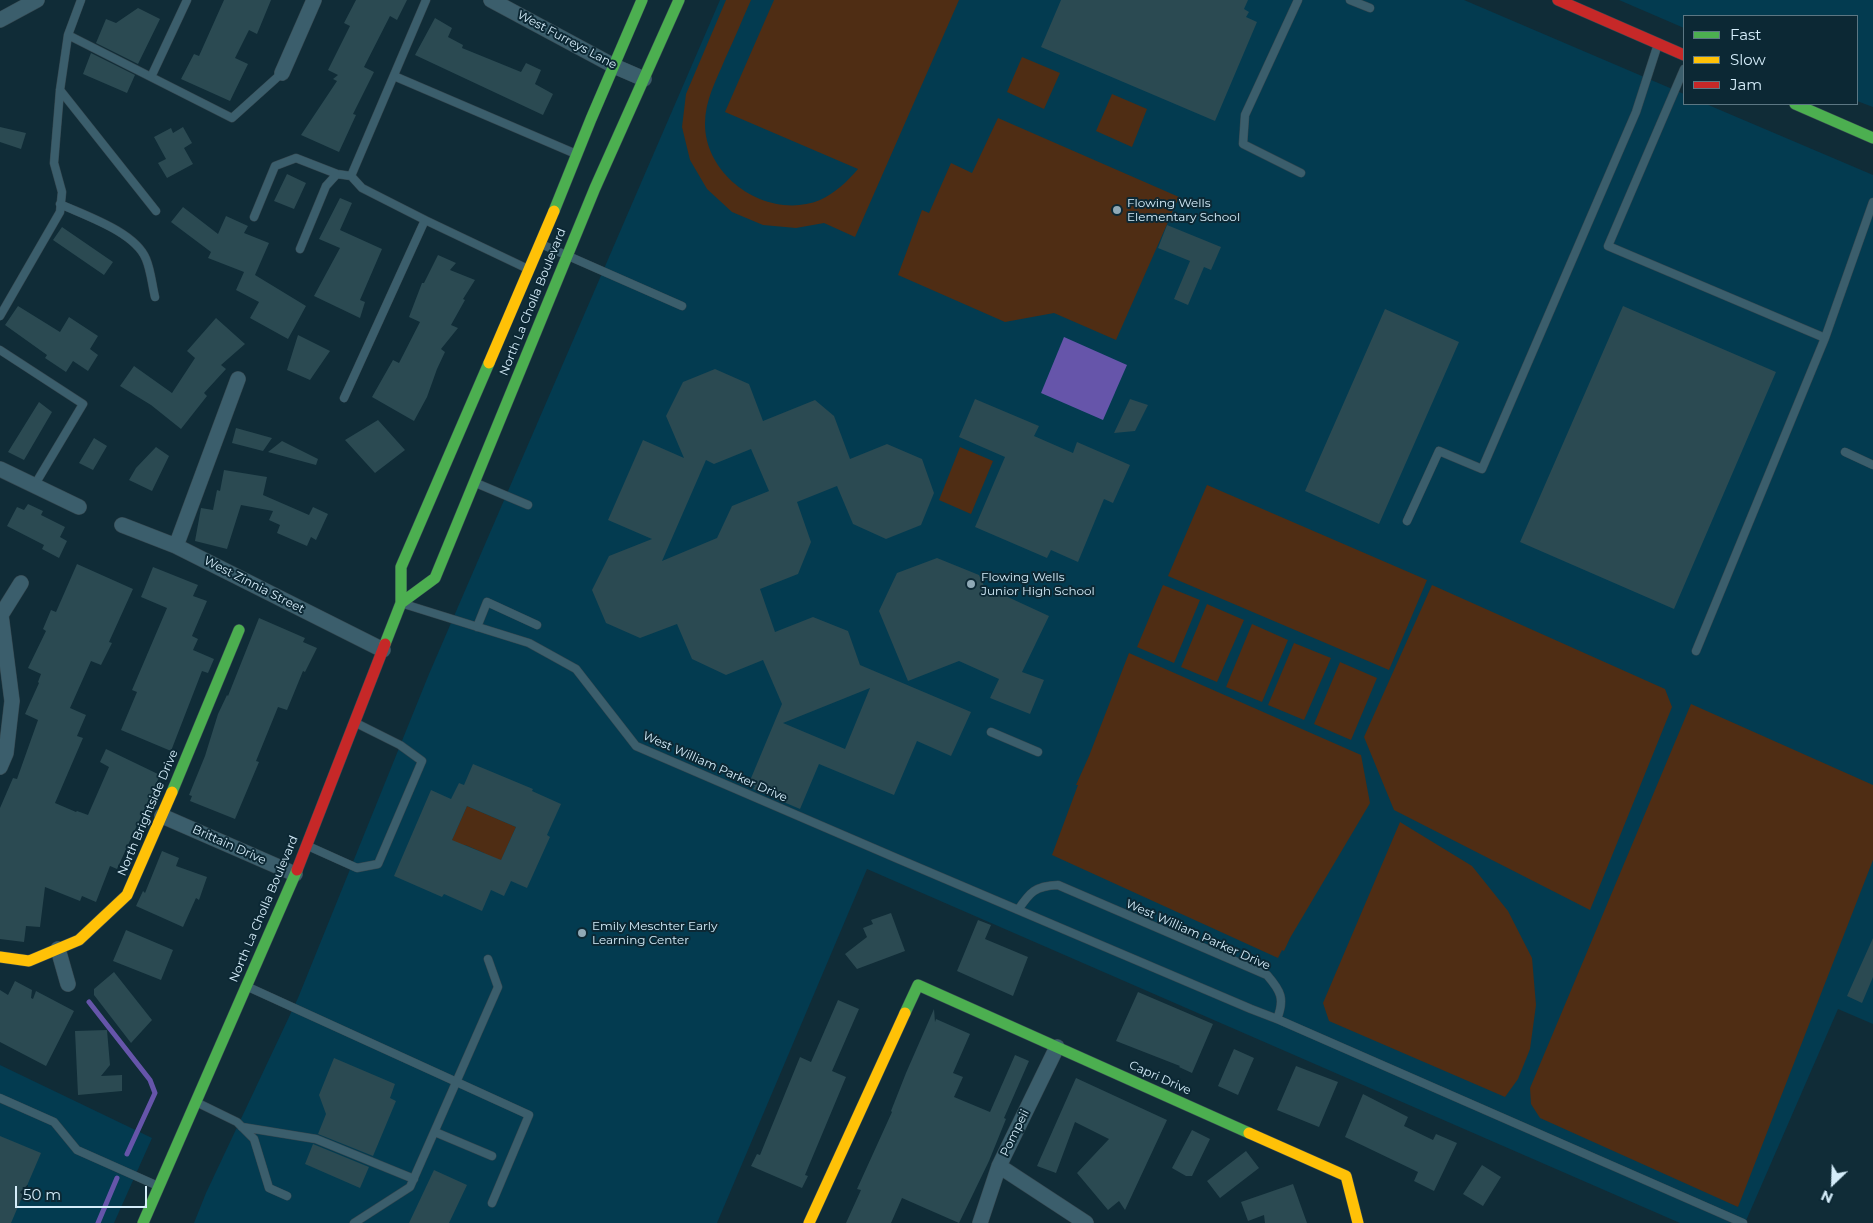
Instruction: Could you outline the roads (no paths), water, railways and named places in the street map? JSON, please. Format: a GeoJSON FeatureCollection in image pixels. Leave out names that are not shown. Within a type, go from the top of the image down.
{"type":"FeatureCollection","features":[{"type":"Feature","properties":{"kind":"street"},"geometry":{"type":"LineString","coordinates":[[282,73],[314,0]]}},
{"type":"Feature","properties":{"kind":"street","name":"West Furreys Lane"},"geometry":{"type":"LineString","coordinates":[[491,0],[614,66],[644,79]]}},
{"type":"Feature","properties":{"kind":"street","name":"North La Cholla Boulevard"},"geometry":{"type":"LineString","coordinates":[[143,1223],[295,874],[401,603],[401,567],[530,270],[642,0]]}},
{"type":"Feature","properties":{"kind":"street","name":"North La Cholla Boulevard"},"geometry":{"type":"LineString","coordinates":[[401,603],[435,578],[595,188],[680,0]]}},
{"type":"Feature","properties":{"kind":"street"},"geometry":{"type":"LineString","coordinates":[[1558,0],[1683,55]]}},
{"type":"Feature","properties":{"kind":"street"},"geometry":{"type":"LineString","coordinates":[[0,20],[27,2]]}},
{"type":"Feature","properties":{"kind":"street"},"geometry":{"type":"LineString","coordinates":[[1797,105],[1873,138]]}},
{"type":"Feature","properties":{"kind":"street"},"geometry":{"type":"LineString","coordinates":[[176,546],[238,379]]}},
{"type":"Feature","properties":{"kind":"street"},"geometry":{"type":"LineString","coordinates":[[0,469],[79,508]]}},
{"type":"Feature","properties":{"kind":"street","name":"West Zinnia Street"},"geometry":{"type":"LineString","coordinates":[[122,526],[176,546],[383,650]]}},
{"type":"Feature","properties":{"kind":"street"},"geometry":{"type":"LineString","coordinates":[[0,767],[6,753],[12,701],[1,615],[21,583]]}},
{"type":"Feature","properties":{"kind":"street","name":"North Brightside Drive"},"geometry":{"type":"LineString","coordinates":[[0,957],[29,961],[79,940],[127,895],[239,630]]}},
{"type":"Feature","properties":{"kind":"street","name":"Brittain Drive"},"geometry":{"type":"LineString","coordinates":[[162,816],[295,874]]}},
{"type":"Feature","properties":{"kind":"street"},"geometry":{"type":"LineString","coordinates":[[58,949],[68,984]]}},
{"type":"Feature","properties":{"kind":"street","name":"Capri Drive"},"geometry":{"type":"LineString","coordinates":[[809,1223],[918,985],[1346,1176],[1358,1223]]}},
{"type":"Feature","properties":{"kind":"street","name":"Pompeii"},"geometry":{"type":"LineString","coordinates":[[980,1223],[999,1166],[1057,1047]]}},
{"type":"Feature","properties":{"kind":"street"},"geometry":{"type":"LineString","coordinates":[[999,1166],[1086,1223]]}},
{"type":"Feature","properties":{"kind":"lane"},"geometry":{"type":"LineString","coordinates":[[0,316],[60,212],[62,192],[54,163],[60,90],[68,35],[81,0]]}},
{"type":"Feature","properties":{"kind":"lane"},"geometry":{"type":"LineString","coordinates":[[151,77],[187,0]]}},
{"type":"Feature","properties":{"kind":"lane"},"geometry":{"type":"LineString","coordinates":[[351,176],[426,0]]}},
{"type":"Feature","properties":{"kind":"lane"},"geometry":{"type":"LineString","coordinates":[[1298,0],[1245,116],[1243,144],[1301,173]]}},
{"type":"Feature","properties":{"kind":"lane"},"geometry":{"type":"LineString","coordinates":[[1350,0],[1370,8]]}},
{"type":"Feature","properties":{"kind":"lane"},"geometry":{"type":"LineString","coordinates":[[68,35],[232,118],[282,73]]}},
{"type":"Feature","properties":{"kind":"lane"},"geometry":{"type":"LineString","coordinates":[[1407,521],[1439,451],[1482,470],[1636,112],[1658,44]]}},
{"type":"Feature","properties":{"kind":"lane"},"geometry":{"type":"LineString","coordinates":[[1683,71],[1608,246],[1825,338]]}},
{"type":"Feature","properties":{"kind":"lane"},"geometry":{"type":"LineString","coordinates":[[394,76],[577,155]]}},
{"type":"Feature","properties":{"kind":"lane"},"geometry":{"type":"LineString","coordinates":[[60,90],[156,211]]}},
{"type":"Feature","properties":{"kind":"lane"},"geometry":{"type":"LineString","coordinates":[[254,216],[275,166],[296,158],[337,174],[351,176],[362,188],[530,270]]}},
{"type":"Feature","properties":{"kind":"lane"},"geometry":{"type":"LineString","coordinates":[[300,249],[326,186],[337,174]]}},
{"type":"Feature","properties":{"kind":"lane"},"geometry":{"type":"LineString","coordinates":[[1696,651],[1825,338],[1873,202]]}},
{"type":"Feature","properties":{"kind":"lane"},"geometry":{"type":"LineString","coordinates":[[60,204],[115,230],[136,244],[146,259],[155,297]]}},
{"type":"Feature","properties":{"kind":"lane"},"geometry":{"type":"LineString","coordinates":[[344,398],[425,220]]}},
{"type":"Feature","properties":{"kind":"lane"},"geometry":{"type":"LineString","coordinates":[[541,244],[682,306]]}},
{"type":"Feature","properties":{"kind":"lane"},"geometry":{"type":"LineString","coordinates":[[0,350],[83,404],[34,486]]}},
{"type":"Feature","properties":{"kind":"lane"},"geometry":{"type":"LineString","coordinates":[[1845,452],[1873,465]]}},
{"type":"Feature","properties":{"kind":"lane"},"geometry":{"type":"LineString","coordinates":[[474,482],[528,505]]}},
{"type":"Feature","properties":{"kind":"lane"},"geometry":{"type":"LineString","coordinates":[[476,627],[487,602],[537,625]]}},
{"type":"Feature","properties":{"kind":"lane","name":"West William Parker Drive"},"geometry":{"type":"LineString","coordinates":[[401,603],[529,643],[576,669],[636,746],[1018,910],[1277,1020],[1282,1007],[1279,988],[1267,975],[1058,885],[1043,886],[1029,894],[1018,910]]}},
{"type":"Feature","properties":{"kind":"lane"},"geometry":{"type":"LineString","coordinates":[[306,845],[357,868],[378,864],[422,761],[400,745],[354,722]]}},
{"type":"Feature","properties":{"kind":"lane"},"geometry":{"type":"LineString","coordinates":[[990,732],[1038,752]]}},
{"type":"Feature","properties":{"kind":"lane"},"geometry":{"type":"LineString","coordinates":[[354,1223],[410,1187],[498,987],[488,959]]}},
{"type":"Feature","properties":{"kind":"lane"},"geometry":{"type":"LineString","coordinates":[[246,986],[529,1115],[492,1202]]}},
{"type":"Feature","properties":{"kind":"lane"},"geometry":{"type":"LineString","coordinates":[[1277,1020],[1743,1223]]}},
{"type":"Feature","properties":{"kind":"lane"},"geometry":{"type":"LineString","coordinates":[[0,1098],[54,1122],[77,1150],[159,1186]]}},
{"type":"Feature","properties":{"kind":"lane"},"geometry":{"type":"LineString","coordinates":[[196,1102],[237,1122],[254,1139],[269,1188],[287,1196]]}},
{"type":"Feature","properties":{"kind":"lane"},"geometry":{"type":"LineString","coordinates":[[242,1127],[316,1139],[414,1179]]}},
{"type":"Feature","properties":{"kind":"lane"},"geometry":{"type":"LineString","coordinates":[[435,1132],[492,1156]]}},
{"type":"Feature","properties":{"kind":"waterway"},"geometry":{"type":"LineString","coordinates":[[89,1002],[150,1080],[155,1093],[127,1154]]}},
{"type":"Feature","properties":{"kind":"waterway"},"geometry":{"type":"LineString","coordinates":[[98,1223],[117,1178]]}},
{"type":"Feature","properties":{"kind":"place","name":"Flowing Wells Elementary School"},"geometry":{"type":"Point","coordinates":[1117,210]}},
{"type":"Feature","properties":{"kind":"place","name":"Flowing Wells Junior High School"},"geometry":{"type":"Point","coordinates":[971,584]}},
{"type":"Feature","properties":{"kind":"place","name":"Emily Meschter Early Learning Center"},"geometry":{"type":"Point","coordinates":[582,933]}}]}
